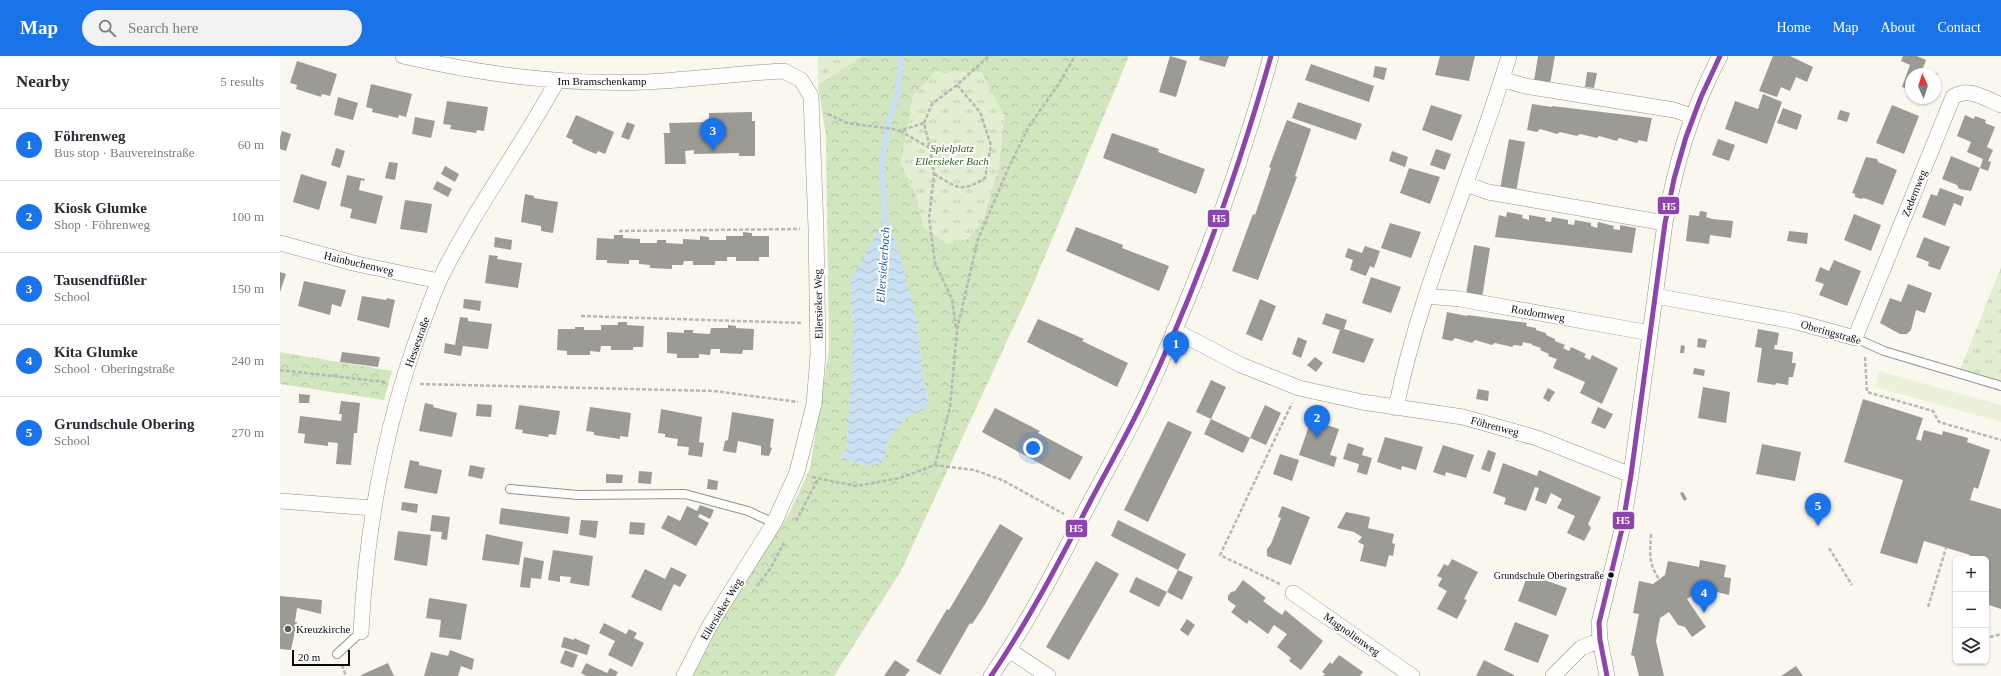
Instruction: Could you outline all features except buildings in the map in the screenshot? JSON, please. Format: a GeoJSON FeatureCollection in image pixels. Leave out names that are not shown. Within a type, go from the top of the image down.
{"type":"FeatureCollection","features":[{"type":"Feature","properties":{"kind":"street","name":"Im Bramschenkamp"},"geometry":{"type":"LineString","coordinates":[[403,56],[459,69],[558,81],[644,82],[784,72],[801,80]]}},
{"type":"Feature","properties":{"kind":"street"},"geometry":{"type":"LineString","coordinates":[[991,676],[1009,650],[1053,574],[1148,392],[1208,249],[1240,162],[1271,56]]}},
{"type":"Feature","properties":{"kind":"street"},"geometry":{"type":"LineString","coordinates":[[1396,408],[1410,343],[1502,79],[1508,56]]}},
{"type":"Feature","properties":{"kind":"street"},"geometry":{"type":"LineString","coordinates":[[1607,676],[1600,640],[1599,623],[1622,529],[1631,475],[1665,223],[1672,183],[1692,116],[1720,56]]}},
{"type":"Feature","properties":{"kind":"street"},"geometry":{"type":"LineString","coordinates":[[1502,79],[1525,86],[1674,110],[1692,116]]}},
{"type":"Feature","properties":{"kind":"street","name":"Ellersieker Weg"},"geometry":{"type":"LineString","coordinates":[[684,676],[710,625],[774,523],[796,472],[814,404],[819,324],[812,105],[811,96],[801,80]]}},
{"type":"Feature","properties":{"kind":"street","name":"Hessestraße"},"geometry":{"type":"LineString","coordinates":[[361,632],[366,559],[373,508],[382,460],[402,382],[439,281],[464,234],[539,116],[558,81]]}},
{"type":"Feature","properties":{"kind":"street","name":"Zedernweg"},"geometry":{"type":"LineString","coordinates":[[1859,339],[1953,97],[1960,92],[1968,92],[2001,105]]}},
{"type":"Feature","properties":{"kind":"street"},"geometry":{"type":"LineString","coordinates":[[1466,184],[1488,192],[1665,223]]}},
{"type":"Feature","properties":{"kind":"street","name":"Hainbuchenweg"},"geometry":{"type":"LineString","coordinates":[[280,243],[357,264],[439,281]]}},
{"type":"Feature","properties":{"kind":"street","name":"Rotdornweg"},"geometry":{"type":"LineString","coordinates":[[1426,296],[1460,299],[1650,333]]}},
{"type":"Feature","properties":{"kind":"street","name":"Oberingstraße"},"geometry":{"type":"LineString","coordinates":[[1655,296],[1793,321],[1859,339]]}},
{"type":"Feature","properties":{"kind":"street","name":"Föhrenweg"},"geometry":{"type":"LineString","coordinates":[[1174,330],[1242,365],[1299,388],[1396,408],[1463,417],[1537,438],[1631,475]]}},
{"type":"Feature","properties":{"kind":"street"},"geometry":{"type":"LineString","coordinates":[[280,501],[373,508]]}},
{"type":"Feature","properties":{"kind":"street","name":"Magnolienweg"},"geometry":{"type":"LineString","coordinates":[[1293,593],[1412,676]]}},
{"type":"Feature","properties":{"kind":"street"},"geometry":{"type":"LineString","coordinates":[[1553,676],[1581,648],[1600,640]]}},
{"type":"Feature","properties":{"kind":"street"},"geometry":{"type":"LineString","coordinates":[[1009,650],[1048,676]]}},
{"type":"Feature","properties":{"kind":"lane","name":"Oberingstraße"},"geometry":{"type":"LineString","coordinates":[[1859,339],[1884,351],[2001,386]]}},
{"type":"Feature","properties":{"kind":"lane"},"geometry":{"type":"LineString","coordinates":[[510,488],[578,495],[685,494],[748,511],[774,523]]}},
{"type":"Feature","properties":{"kind":"lane"},"geometry":{"type":"LineString","coordinates":[[337,654],[361,632]]}},
{"type":"Feature","properties":{"kind":"path"},"geometry":{"type":"LineString","coordinates":[[957,330],[952,299],[934,263],[929,218],[934,174],[924,123],[932,104],[957,85],[989,56]]}},
{"type":"Feature","properties":{"kind":"path"},"geometry":{"type":"LineString","coordinates":[[935,465],[950,407],[957,330],[978,239],[1008,169],[1029,126],[1058,85],[1075,56]]}},
{"type":"Feature","properties":{"kind":"path"},"geometry":{"type":"LineString","coordinates":[[934,174],[958,188],[971,187],[985,178],[991,145],[980,112],[957,85]]}},
{"type":"Feature","properties":{"kind":"path"},"geometry":{"type":"LineString","coordinates":[[846,123],[899,131],[930,148]]}},
{"type":"Feature","properties":{"kind":"path"},"geometry":{"type":"LineString","coordinates":[[899,131],[924,123]]}},
{"type":"Feature","properties":{"kind":"path"},"geometry":{"type":"LineString","coordinates":[[619,231],[816,229]]}},
{"type":"Feature","properties":{"kind":"path"},"geometry":{"type":"LineString","coordinates":[[581,316],[819,324]]}},
{"type":"Feature","properties":{"kind":"path"},"geometry":{"type":"LineString","coordinates":[[1859,339],[1867,392],[1933,411],[1939,422],[2001,440]]}},
{"type":"Feature","properties":{"kind":"path"},"geometry":{"type":"LineString","coordinates":[[280,370],[427,384],[714,391],[814,404]]}},
{"type":"Feature","properties":{"kind":"path"},"geometry":{"type":"LineString","coordinates":[[1293,593],[1277,582],[1220,555],[1299,388]]}},
{"type":"Feature","properties":{"kind":"path"},"geometry":{"type":"LineString","coordinates":[[818,479],[856,486],[900,478],[935,465],[974,470],[1002,480],[1079,523]]}},
{"type":"Feature","properties":{"kind":"path"},"geometry":{"type":"LineString","coordinates":[[1651,534],[1650,558],[1652,569],[1659,579]]}},
{"type":"Feature","properties":{"kind":"path"},"geometry":{"type":"LineString","coordinates":[[1829,548],[1852,585]]}},
{"type":"Feature","properties":{"kind":"path"},"geometry":{"type":"LineString","coordinates":[[1928,607],[1946,548]]}},
{"type":"Feature","properties":{"kind":"path"},"geometry":{"type":"LineString","coordinates":[[1990,637],[2001,634]]}},
{"type":"Feature","properties":{"kind":"green space"},"geometry":{"type":"Polygon","coordinates":[[[818,56],[862,56],[818,85],[818,56]]]}},
{"type":"Feature","properties":{"kind":"green space"},"geometry":{"type":"Polygon","coordinates":[[[862,56],[1129,56],[1032,287],[901,571],[834,676],[692,676],[724,614],[790,512],[810,468],[829,350],[826,136],[818,85],[862,56]],[[936,71],[913,96],[901,163],[917,197],[923,227],[947,244],[968,239],[983,220],[999,167],[1004,115],[981,72],[936,71]],[[894,236],[851,305],[854,340],[852,378],[846,452],[840,459],[853,461],[867,466],[886,455],[887,441],[907,416],[922,411],[929,405],[922,373],[918,325],[894,236]]]}},
{"type":"Feature","properties":{"kind":"green space","name":"Spielplatz Ellersieker Bach"},"geometry":{"type":"Polygon","coordinates":[[[936,71],[981,72],[1004,115],[999,167],[983,220],[968,239],[947,244],[923,227],[917,197],[901,163],[913,96],[936,71]]]}},
{"type":"Feature","properties":{"kind":"green space"},"geometry":{"type":"Polygon","coordinates":[[[2001,267],[2001,382],[1960,370],[2001,267]]]}},
{"type":"Feature","properties":{"kind":"green space"},"geometry":{"type":"Polygon","coordinates":[[[280,352],[392,371],[384,400],[280,384],[280,352]]]}},
{"type":"Feature","properties":{"kind":"green space"},"geometry":{"type":"Polygon","coordinates":[[[1879,371],[2001,405],[2001,422],[1875,387],[1879,371]]]}},
{"type":"Feature","properties":{"kind":"water"},"geometry":{"type":"Polygon","coordinates":[[[886,223],[894,236],[918,325],[922,373],[929,405],[922,411],[907,416],[887,441],[886,455],[882,463],[866,466],[853,461],[840,460],[846,452],[852,373],[853,319],[851,305],[851,281],[881,226],[886,223]]]}},
{"type":"Feature","properties":{"kind":"waterway","name":"Ellersiekerbach"},"geometry":{"type":"LineString","coordinates":[[886,230],[882,164],[888,124],[898,93],[901,56]]}},
{"type":"Feature","properties":{"kind":"transit line","name":"H5"},"geometry":{"type":"LineString","coordinates":[[991,676],[1031,612],[1056,567],[1130,428],[1162,361],[1198,276],[1214,232],[1244,145],[1271,56]]}},
{"type":"Feature","properties":{"kind":"transit line","name":"H5"},"geometry":{"type":"LineString","coordinates":[[1607,676],[1600,640],[1599,623],[1622,529],[1631,475],[1665,223],[1674,179],[1686,137],[1701,97],[1720,56]]}},
{"type":"Feature","properties":{"kind":"place","name":"Tausendfüßler"},"geometry":{"type":"Point","coordinates":[713,151]}},
{"type":"Feature","properties":{"kind":"place","name":"Föhrenweg"},"geometry":{"type":"Point","coordinates":[1176,364]}},
{"type":"Feature","properties":{"kind":"place","name":"Kiosk Glumke"},"geometry":{"type":"Point","coordinates":[1317,438]}},
{"type":"Feature","properties":{"kind":"place","name":"Grundschule Obering"},"geometry":{"type":"Point","coordinates":[1818,526]}},
{"type":"Feature","properties":{"kind":"place","name":"Grundschule Oberingstraße"},"geometry":{"type":"Point","coordinates":[1611,575]}},
{"type":"Feature","properties":{"kind":"place","name":"Kita Glumke"},"geometry":{"type":"Point","coordinates":[1704,613]}},
{"type":"Feature","properties":{"kind":"place","name":"Kreuzkirche"},"geometry":{"type":"Point","coordinates":[288,629]}}]}
